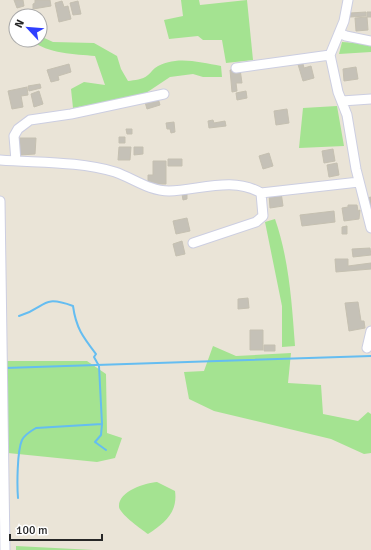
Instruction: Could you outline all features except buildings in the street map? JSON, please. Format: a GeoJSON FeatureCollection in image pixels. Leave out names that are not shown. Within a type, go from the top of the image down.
{"type":"FeatureCollection","features":[{"type":"Feature","properties":{"kind":"street"},"geometry":{"type":"LineString","coordinates":[[348,0],[339,33],[330,55],[338,92],[347,115],[359,182],[371,228]]}},
{"type":"Feature","properties":{"kind":"street"},"geometry":{"type":"LineString","coordinates":[[339,33],[346,36],[371,41]]}},
{"type":"Feature","properties":{"kind":"street"},"geometry":{"type":"LineString","coordinates":[[236,68],[330,55]]}},
{"type":"Feature","properties":{"kind":"street"},"geometry":{"type":"LineString","coordinates":[[16,161],[14,136],[18,129],[30,120],[71,114],[164,94]]}},
{"type":"Feature","properties":{"kind":"street"},"geometry":{"type":"LineString","coordinates":[[342,101],[371,99]]}},
{"type":"Feature","properties":{"kind":"street"},"geometry":{"type":"LineString","coordinates":[[0,160],[78,164],[115,172],[153,189],[169,190],[206,186],[243,185],[261,193],[359,182]]}},
{"type":"Feature","properties":{"kind":"street"},"geometry":{"type":"LineString","coordinates":[[193,243],[256,222],[263,216],[261,193]]}},
{"type":"Feature","properties":{"kind":"street"},"geometry":{"type":"LineString","coordinates":[[0,201],[1,457],[5,550]]}},
{"type":"Feature","properties":{"kind":"street"},"geometry":{"type":"LineString","coordinates":[[367,348],[371,331]]}},
{"type":"Feature","properties":{"kind":"green space"},"geometry":{"type":"Polygon","coordinates":[[[181,0],[199,0],[200,5],[247,0],[253,60],[226,63],[222,40],[203,40],[198,36],[169,39],[164,20],[183,16],[181,0]]]}},
{"type":"Feature","properties":{"kind":"green space"},"geometry":{"type":"Polygon","coordinates":[[[48,40],[53,42],[94,43],[117,56],[121,69],[128,81],[143,78],[162,64],[178,61],[195,61],[221,66],[222,77],[203,77],[193,74],[170,77],[143,95],[73,108],[71,89],[84,82],[105,85],[95,56],[53,51],[45,48],[48,48],[48,40]]]}},
{"type":"Feature","properties":{"kind":"green space"},"geometry":{"type":"Polygon","coordinates":[[[342,42],[371,44],[371,52],[339,54],[342,42]]]}},
{"type":"Feature","properties":{"kind":"green space"},"geometry":{"type":"Polygon","coordinates":[[[337,106],[344,146],[299,148],[303,108],[337,106]]]}},
{"type":"Feature","properties":{"kind":"green space"},"geometry":{"type":"Polygon","coordinates":[[[275,219],[287,266],[295,346],[282,347],[282,306],[265,222],[275,219]]]}},
{"type":"Feature","properties":{"kind":"green space"},"geometry":{"type":"Polygon","coordinates":[[[213,346],[236,356],[291,353],[288,383],[321,385],[323,414],[358,421],[368,412],[371,414],[371,453],[364,454],[331,439],[214,411],[189,399],[184,372],[204,371],[213,346]]]}},
{"type":"Feature","properties":{"kind":"green space"},"geometry":{"type":"Polygon","coordinates":[[[5,361],[87,361],[106,374],[107,433],[122,438],[115,458],[97,462],[8,453],[5,361]]]}},
{"type":"Feature","properties":{"kind":"green space"},"geometry":{"type":"Polygon","coordinates":[[[157,482],[175,491],[174,505],[165,521],[148,534],[123,514],[119,507],[120,501],[127,492],[139,486],[157,482]]]}},
{"type":"Feature","properties":{"kind":"green space"},"geometry":{"type":"Polygon","coordinates":[[[16,546],[94,550],[16,550],[16,546]]]}},
{"type":"Feature","properties":{"kind":"waterway"},"geometry":{"type":"LineString","coordinates":[[19,316],[49,302],[55,301],[73,306],[78,326],[96,354],[94,357],[99,366],[102,424],[101,435],[95,442],[106,450]]}},
{"type":"Feature","properties":{"kind":"waterway"},"geometry":{"type":"LineString","coordinates":[[5,368],[371,356]]}},
{"type":"Feature","properties":{"kind":"waterway"},"geometry":{"type":"LineString","coordinates":[[18,498],[18,460],[20,445],[26,434],[36,428],[102,424]]}}]}
